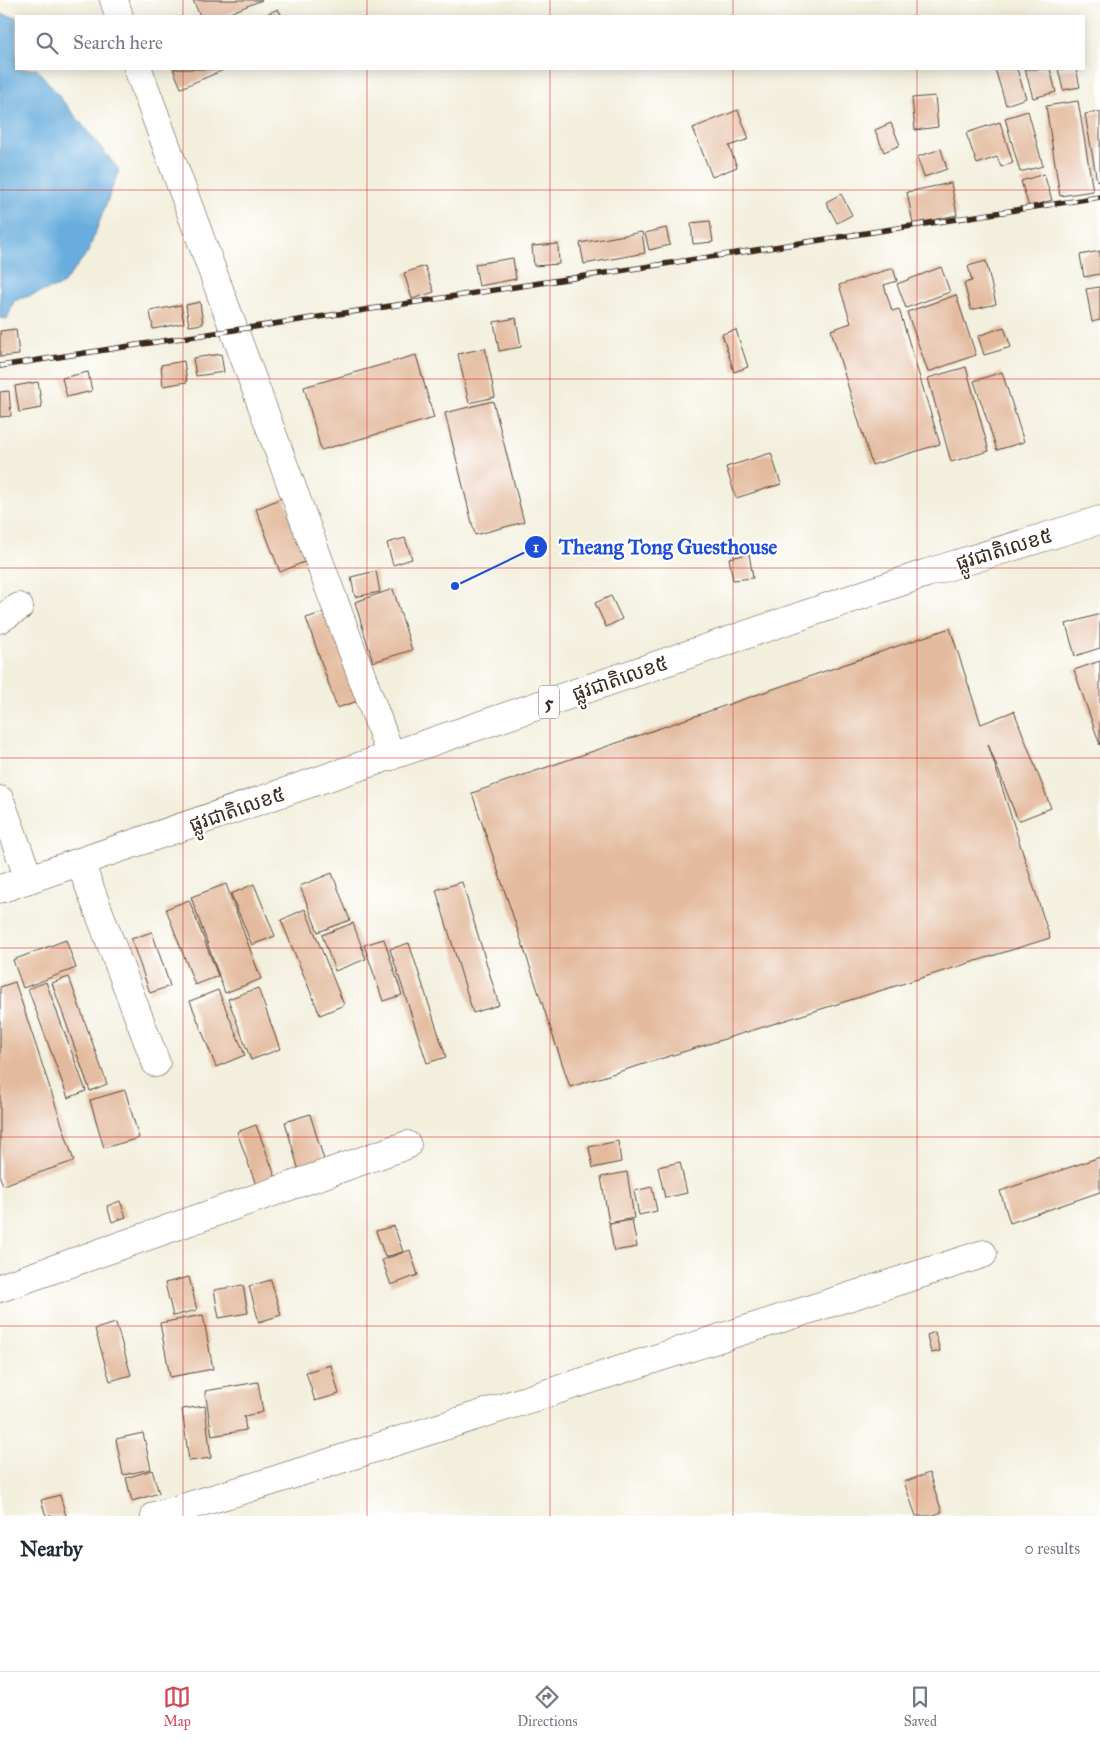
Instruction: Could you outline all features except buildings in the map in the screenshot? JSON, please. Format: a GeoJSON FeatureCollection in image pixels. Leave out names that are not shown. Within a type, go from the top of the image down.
{"type":"FeatureCollection","features":[{"type":"Feature","properties":{"kind":"main road"},"geometry":{"type":"LineString","coordinates":[[114,0],[120,15]]}},
{"type":"Feature","properties":{"kind":"main road"},"geometry":{"type":"LineString","coordinates":[[138,70],[391,756]]}},
{"type":"Feature","properties":{"kind":"main road","name":"ផ្លូវជាតិលេខ៥"},"geometry":{"type":"LineString","coordinates":[[0,889],[927,573],[1100,520]]}},
{"type":"Feature","properties":{"kind":"main road"},"geometry":{"type":"LineString","coordinates":[[0,800],[29,879]]}},
{"type":"Feature","properties":{"kind":"main road"},"geometry":{"type":"LineString","coordinates":[[80,862],[156,1063]]}},
{"type":"Feature","properties":{"kind":"main road"},"geometry":{"type":"LineString","coordinates":[[0,1288],[407,1145]]}},
{"type":"Feature","properties":{"kind":"main road"},"geometry":{"type":"LineString","coordinates":[[155,1516],[278,1479],[983,1254]]}},
{"type":"Feature","properties":{"kind":"water"},"geometry":{"type":"Polygon","coordinates":[[[0,14],[15,17],[15,70],[38,70],[119,170],[88,252],[62,285],[14,301],[7,319],[0,318],[0,14]]]}},
{"type":"Feature","properties":{"kind":"railway"},"geometry":{"type":"LineString","coordinates":[[0,366],[1100,197]]}},
{"type":"Feature","properties":{"kind":"place","name":"Theang Tong Guesthouse"},"geometry":{"type":"Point","coordinates":[455,586]}}]}
